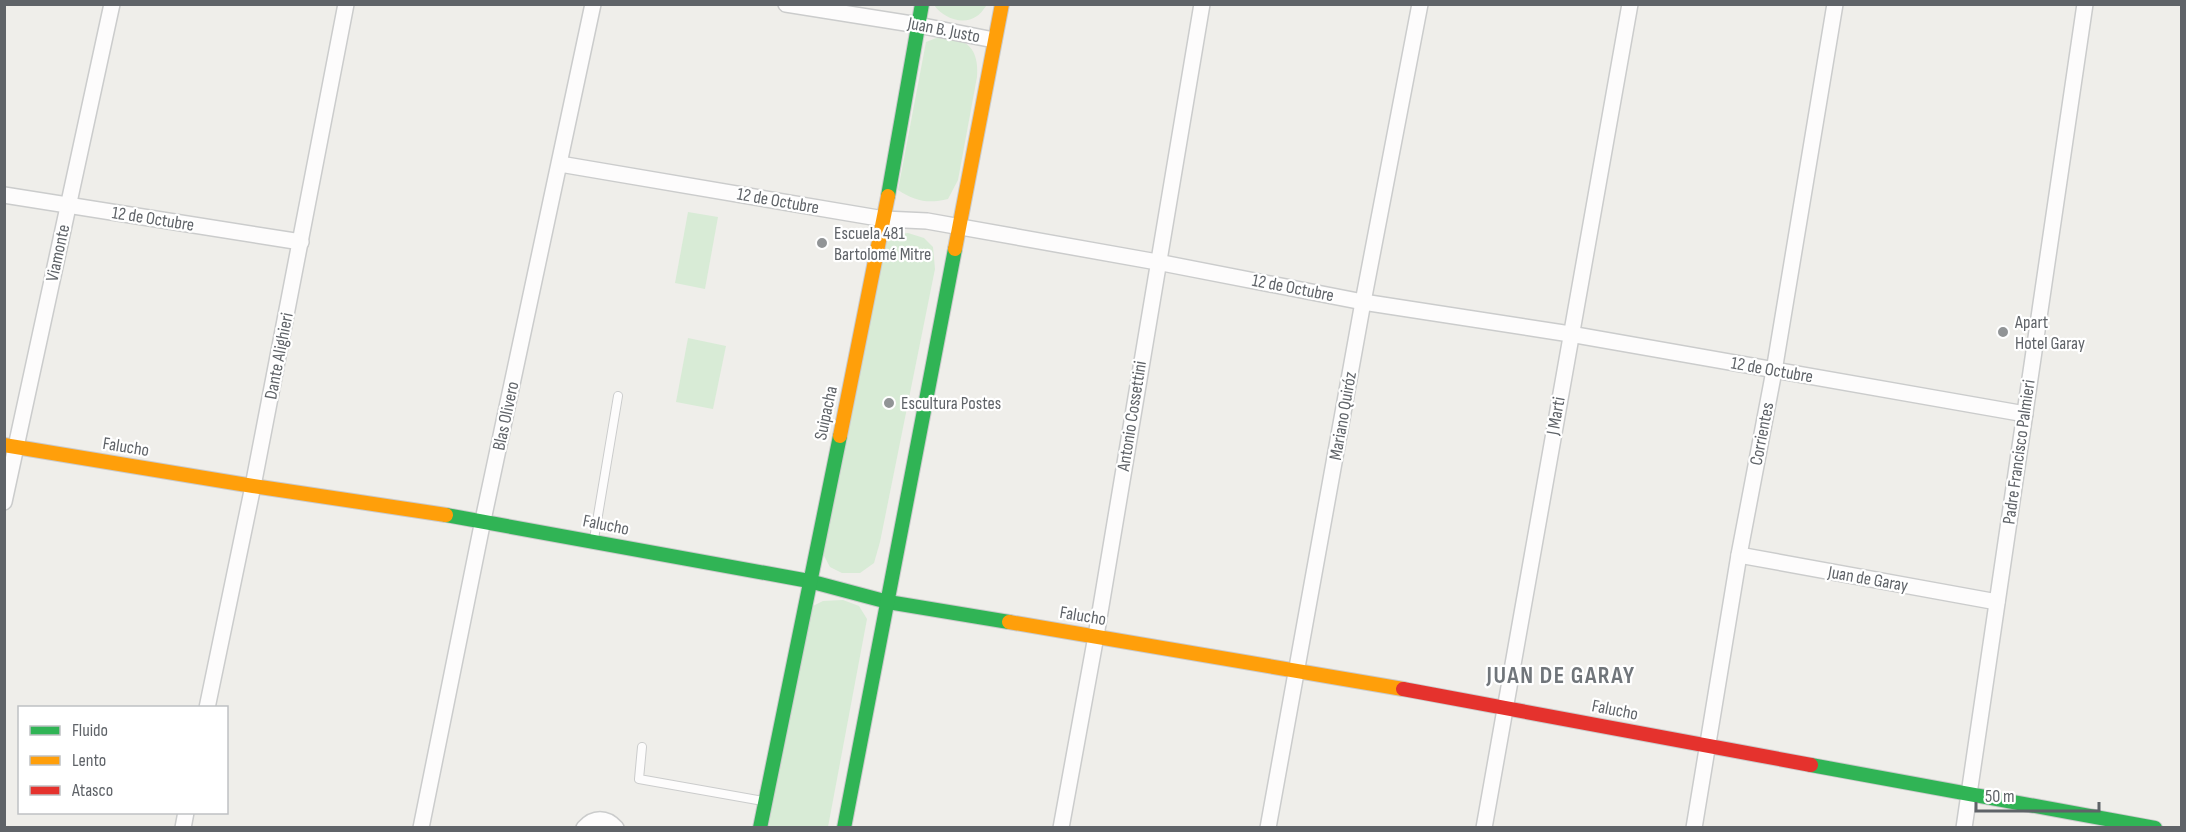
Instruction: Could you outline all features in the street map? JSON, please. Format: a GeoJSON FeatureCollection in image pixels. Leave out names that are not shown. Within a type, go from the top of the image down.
{"type":"FeatureCollection","features":[{"type":"Feature","properties":{"kind":"street","name":"Viamonte"},"geometry":{"type":"LineString","coordinates":[[4,502],[10,446],[68,206],[112,4]]}},
{"type":"Feature","properties":{"kind":"street","name":"Dante Alighieri"},"geometry":{"type":"LineString","coordinates":[[207,706],[253,486],[346,4]]}},
{"type":"Feature","properties":{"kind":"street","name":"Blas Olivero"},"geometry":{"type":"LineString","coordinates":[[421,828],[483,520],[593,4]]}},
{"type":"Feature","properties":{"kind":"street","name":"Juan B. Justo"},"geometry":{"type":"LineString","coordinates":[[786,4],[918,25],[994,40]]}},
{"type":"Feature","properties":{"kind":"street","name":"Suipacha"},"geometry":{"type":"LineString","coordinates":[[759,828],[884,219],[922,4]]}},
{"type":"Feature","properties":{"kind":"street"},"geometry":{"type":"LineString","coordinates":[[844,828],[1002,4]]}},
{"type":"Feature","properties":{"kind":"street","name":"Antonio Cossettini"},"geometry":{"type":"LineString","coordinates":[[1061,828],[1096,636],[1202,4]]}},
{"type":"Feature","properties":{"kind":"street","name":"Mariano Quiróz"},"geometry":{"type":"LineString","coordinates":[[1268,828],[1363,302],[1420,4]]}},
{"type":"Feature","properties":{"kind":"street","name":"J Marti"},"geometry":{"type":"LineString","coordinates":[[1484,828],[1630,4]]}},
{"type":"Feature","properties":{"kind":"street","name":"Corrientes"},"geometry":{"type":"LineString","coordinates":[[1694,828],[1835,4]]}},
{"type":"Feature","properties":{"kind":"street","name":"Padre Francisco Palmieri"},"geometry":{"type":"LineString","coordinates":[[1964,828],[2085,4]]}},
{"type":"Feature","properties":{"kind":"street","name":"12 de Octubre"},"geometry":{"type":"LineString","coordinates":[[560,164],[884,219],[927,221],[1158,262],[1363,302],[1570,334],[2025,414]]}},
{"type":"Feature","properties":{"kind":"street","name":"12 de Octubre"},"geometry":{"type":"LineString","coordinates":[[4,195],[301,242]]}},
{"type":"Feature","properties":{"kind":"street","name":"Falucho"},"geometry":{"type":"LineString","coordinates":[[10,446],[253,486],[483,520],[809,581],[888,602],[1298,670],[2155,828]]}},
{"type":"Feature","properties":{"kind":"street","name":"Juan de Garay"},"geometry":{"type":"LineString","coordinates":[[1739,555],[1997,602]]}},
{"type":"Feature","properties":{"kind":"street"},"geometry":{"type":"LineString","coordinates":[[584,828],[592,821],[599,819],[606,820],[616,828]]}},
{"type":"Feature","properties":{"kind":"lane"},"geometry":{"type":"LineString","coordinates":[[594,541],[618,396]]}},
{"type":"Feature","properties":{"kind":"lane"},"geometry":{"type":"LineString","coordinates":[[642,747],[639,779],[765,801]]}},
{"type":"Feature","properties":{"kind":"green space"},"geometry":{"type":"Polygon","coordinates":[[[934,5],[987,5],[972,19],[960,20],[948,17],[934,5]]]}},
{"type":"Feature","properties":{"kind":"green space"},"geometry":{"type":"Polygon","coordinates":[[[939,37],[964,42],[969,47],[976,59],[977,77],[958,180],[948,199],[928,201],[910,197],[898,190],[926,42],[939,37]]]}},
{"type":"Feature","properties":{"kind":"green space"},"geometry":{"type":"Polygon","coordinates":[[[688,212],[718,217],[705,289],[675,283],[688,212]]]}},
{"type":"Feature","properties":{"kind":"green space"},"geometry":{"type":"Polygon","coordinates":[[[908,233],[924,238],[933,247],[935,269],[874,563],[860,573],[842,573],[830,567],[822,552],[885,241],[894,235],[908,233]]]}},
{"type":"Feature","properties":{"kind":"green space"},"geometry":{"type":"Polygon","coordinates":[[[688,338],[726,346],[713,409],[676,402],[688,338]]]}},
{"type":"Feature","properties":{"kind":"green space"},"geometry":{"type":"Polygon","coordinates":[[[843,600],[859,606],[867,619],[828,827],[767,828],[809,608],[823,601],[843,600]]]}},
{"type":"Feature","properties":{"kind":"traffic: fast"},"geometry":{"type":"LineString","coordinates":[[888,196],[922,4]]}},
{"type":"Feature","properties":{"kind":"traffic: fast"},"geometry":{"type":"LineString","coordinates":[[844,828],[955,249]]}},
{"type":"Feature","properties":{"kind":"traffic: fast"},"geometry":{"type":"LineString","coordinates":[[760,828],[840,436]]}},
{"type":"Feature","properties":{"kind":"traffic: fast"},"geometry":{"type":"LineString","coordinates":[[446,515],[809,581],[888,602],[1009,622]]}},
{"type":"Feature","properties":{"kind":"traffic: fast"},"geometry":{"type":"LineString","coordinates":[[1811,765],[2155,828]]}},
{"type":"Feature","properties":{"kind":"traffic: slow"},"geometry":{"type":"LineString","coordinates":[[955,249],[1002,4]]}},
{"type":"Feature","properties":{"kind":"traffic: slow"},"geometry":{"type":"LineString","coordinates":[[840,436],[888,196]]}},
{"type":"Feature","properties":{"kind":"traffic: slow"},"geometry":{"type":"LineString","coordinates":[[4,445],[446,515]]}},
{"type":"Feature","properties":{"kind":"traffic: slow"},"geometry":{"type":"LineString","coordinates":[[1009,622],[1403,689]]}},
{"type":"Feature","properties":{"kind":"traffic: jam"},"geometry":{"type":"LineString","coordinates":[[1403,689],[1811,765]]}},
{"type":"Feature","properties":{"kind":"place","name":"Escuela 481 Bartolomé Mitre"},"geometry":{"type":"Point","coordinates":[822,243]}},
{"type":"Feature","properties":{"kind":"place","name":"Apart Hotel Garay"},"geometry":{"type":"Point","coordinates":[2003,332]}},
{"type":"Feature","properties":{"kind":"place","name":"Escultura Postes"},"geometry":{"type":"Point","coordinates":[889,403]}},
{"type":"Feature","properties":{"kind":"district","name":"JUAN DE GARAY"},"geometry":{"type":"Point","coordinates":[1561,675]}}]}
